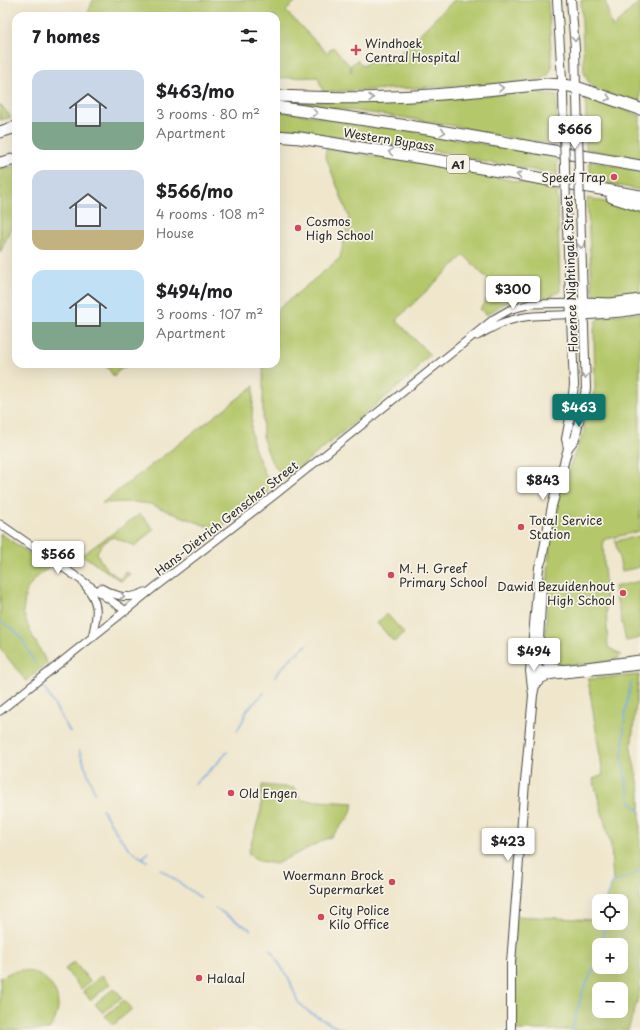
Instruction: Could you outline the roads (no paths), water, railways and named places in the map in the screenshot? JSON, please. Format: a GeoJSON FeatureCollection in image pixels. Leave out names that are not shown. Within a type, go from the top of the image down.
{"type":"FeatureCollection","features":[{"type":"Feature","properties":{"kind":"highway"},"geometry":{"type":"LineString","coordinates":[[280,96],[388,98],[546,84],[563,90],[640,109]]}},
{"type":"Feature","properties":{"kind":"highway","name":"Western Bypass"},"geometry":{"type":"LineString","coordinates":[[280,108],[428,129],[640,166]]}},
{"type":"Feature","properties":{"kind":"highway"},"geometry":{"type":"LineString","coordinates":[[0,132],[12,128]]}},
{"type":"Feature","properties":{"kind":"highway","name":"Western Bypass"},"geometry":{"type":"LineString","coordinates":[[280,136],[347,145],[640,196]]}},
{"type":"Feature","properties":{"kind":"highway"},"geometry":{"type":"LineString","coordinates":[[0,163],[12,160]]}},
{"type":"Feature","properties":{"kind":"highway"},"geometry":{"type":"LineString","coordinates":[[571,184],[640,206]]}},
{"type":"Feature","properties":{"kind":"highway"},"geometry":{"type":"LineString","coordinates":[[583,309],[640,300]]}},
{"type":"Feature","properties":{"kind":"highway"},"geometry":{"type":"LineString","coordinates":[[583,309],[622,311],[640,308]]}},
{"type":"Feature","properties":{"kind":"main road","name":"Florence Nightingale Street"},"geometry":{"type":"LineString","coordinates":[[557,0],[563,90],[570,315],[574,385],[566,439],[568,448]]}},
{"type":"Feature","properties":{"kind":"main road","name":"Florence Nightingale Street"},"geometry":{"type":"LineString","coordinates":[[511,1030],[511,955],[518,860],[534,691],[539,567],[542,559],[550,513],[568,448],[575,439],[586,389],[574,33],[571,0]]}},
{"type":"Feature","properties":{"kind":"main road","name":"Florence Nightingale Street"},"geometry":{"type":"LineString","coordinates":[[534,673],[539,638],[543,567],[542,559]]}},
{"type":"Feature","properties":{"kind":"main road"},"geometry":{"type":"LineString","coordinates":[[539,638],[544,661],[562,669]]}},
{"type":"Feature","properties":{"kind":"main road"},"geometry":{"type":"LineString","coordinates":[[534,691],[541,679],[550,675]]}},
{"type":"Feature","properties":{"kind":"street","name":"Hans-Dietrich Genscher Street"},"geometry":{"type":"LineString","coordinates":[[0,711],[155,587],[276,494],[483,327],[511,309],[532,304],[570,303],[583,309]]}},
{"type":"Feature","properties":{"kind":"street","name":"Hans-Dietrich Genscher Street"},"geometry":{"type":"LineString","coordinates":[[466,342],[508,321],[528,316],[570,315],[583,309]]}},
{"type":"Feature","properties":{"kind":"street"},"geometry":{"type":"LineString","coordinates":[[0,524],[126,611]]}},
{"type":"Feature","properties":{"kind":"street"},"geometry":{"type":"LineString","coordinates":[[74,574],[108,592],[120,596],[136,596],[155,587]]}},
{"type":"Feature","properties":{"kind":"street"},"geometry":{"type":"LineString","coordinates":[[74,574],[93,596],[96,602],[97,616],[92,638]]}},
{"type":"Feature","properties":{"kind":"street"},"geometry":{"type":"LineString","coordinates":[[534,673],[640,659]]}},
{"type":"Feature","properties":{"kind":"street"},"geometry":{"type":"LineString","coordinates":[[534,673],[550,675],[640,666]]}},
{"type":"Feature","properties":{"kind":"waterway"},"geometry":{"type":"LineString","coordinates":[[0,621],[15,631],[22,639],[35,664]]}},
{"type":"Feature","properties":{"kind":"waterway"},"geometry":{"type":"LineString","coordinates":[[275,676],[291,658],[307,645]]}},
{"type":"Feature","properties":{"kind":"waterway"},"geometry":{"type":"LineString","coordinates":[[631,682],[625,712],[622,761],[630,800],[640,812]]}},
{"type":"Feature","properties":{"kind":"waterway"},"geometry":{"type":"LineString","coordinates":[[44,687],[70,732]]}},
{"type":"Feature","properties":{"kind":"waterway"},"geometry":{"type":"LineString","coordinates":[[237,731],[247,710],[264,693]]}},
{"type":"Feature","properties":{"kind":"waterway"},"geometry":{"type":"LineString","coordinates":[[79,750],[95,793]]}},
{"type":"Feature","properties":{"kind":"waterway"},"geometry":{"type":"LineString","coordinates":[[195,784],[227,752]]}},
{"type":"Feature","properties":{"kind":"waterway"},"geometry":{"type":"LineString","coordinates":[[102,809],[128,848],[147,861]]}},
{"type":"Feature","properties":{"kind":"waterway"},"geometry":{"type":"LineString","coordinates":[[143,858],[148,852]]}},
{"type":"Feature","properties":{"kind":"waterway"},"geometry":{"type":"LineString","coordinates":[[160,869],[201,898]]}},
{"type":"Feature","properties":{"kind":"waterway"},"geometry":{"type":"LineString","coordinates":[[608,894],[613,882],[634,875],[640,869]]}},
{"type":"Feature","properties":{"kind":"waterway"},"geometry":{"type":"LineString","coordinates":[[215,908],[251,930]]}},
{"type":"Feature","properties":{"kind":"waterway"},"geometry":{"type":"LineString","coordinates":[[603,938],[604,930]]}},
{"type":"Feature","properties":{"kind":"waterway"},"geometry":{"type":"LineString","coordinates":[[270,949],[290,981],[298,1002],[309,1012],[334,1026],[346,1030]]}},
{"type":"Feature","properties":{"kind":"waterway"},"geometry":{"type":"LineString","coordinates":[[572,1030],[582,993],[592,971]]}},
{"type":"Feature","properties":{"kind":"place","name":"Windhoek Central Hospital"},"geometry":{"type":"Point","coordinates":[356,50]}},
{"type":"Feature","properties":{"kind":"place","name":"Speed Trap"},"geometry":{"type":"Point","coordinates":[614,177]}},
{"type":"Feature","properties":{"kind":"place","name":"Cosmos High School"},"geometry":{"type":"Point","coordinates":[298,228]}},
{"type":"Feature","properties":{"kind":"place","name":"Total Service Station"},"geometry":{"type":"Point","coordinates":[521,527]}},
{"type":"Feature","properties":{"kind":"place","name":"M. H. Greef Primary School"},"geometry":{"type":"Point","coordinates":[391,575]}},
{"type":"Feature","properties":{"kind":"place","name":"Dawid Bezuidenhout High School"},"geometry":{"type":"Point","coordinates":[623,593]}},
{"type":"Feature","properties":{"kind":"place","name":"Old Engen"},"geometry":{"type":"Point","coordinates":[231,793]}},
{"type":"Feature","properties":{"kind":"place","name":"Woermann Brock Supermarket"},"geometry":{"type":"Point","coordinates":[392,882]}},
{"type":"Feature","properties":{"kind":"place","name":"City Police Kilo Office"},"geometry":{"type":"Point","coordinates":[321,917]}},
{"type":"Feature","properties":{"kind":"place","name":"Halaal"},"geometry":{"type":"Point","coordinates":[199,978]}}]}
